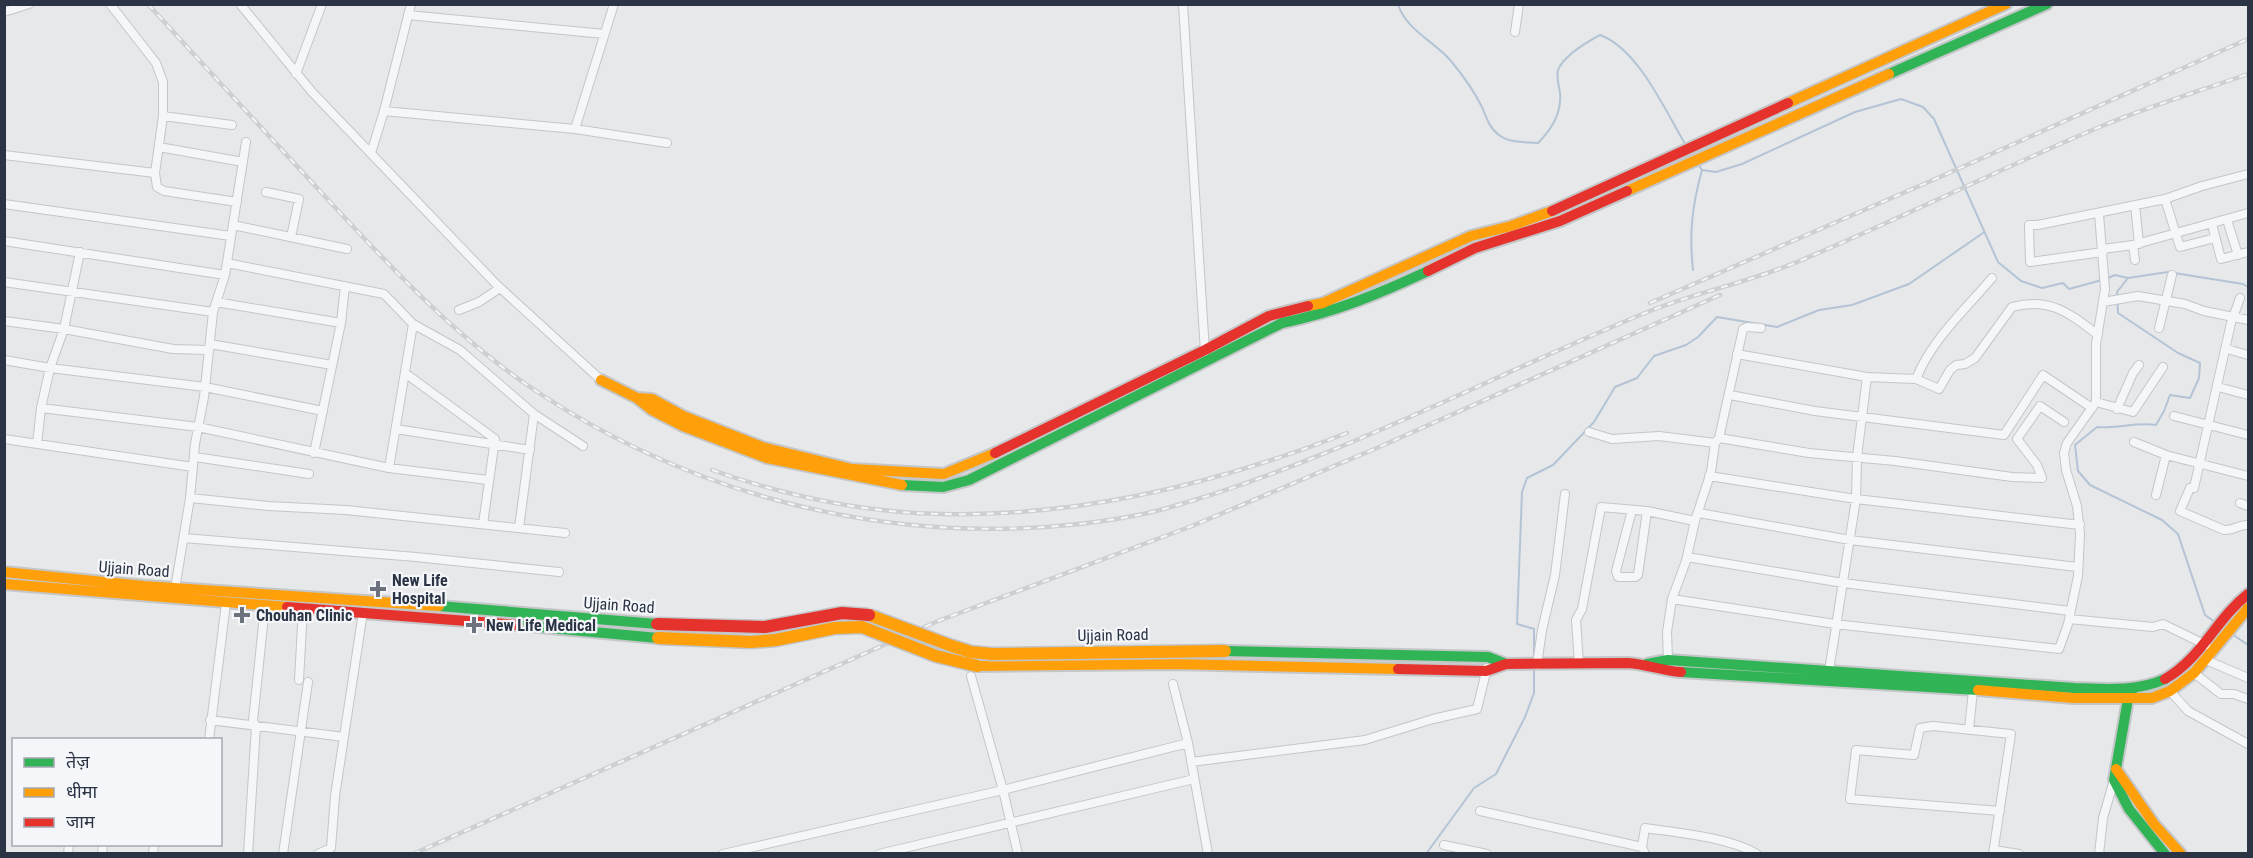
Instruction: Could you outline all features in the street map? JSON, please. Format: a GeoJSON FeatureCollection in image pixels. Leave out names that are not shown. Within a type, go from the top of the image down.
{"type":"FeatureCollection","features":[{"type":"Feature","properties":{"kind":"main road"},"geometry":{"type":"LineString","coordinates":[[1206,356],[1269,316],[1286,310],[1323,303],[1471,236],[1511,226],[1563,207],[1676,153],[2006,4]]}},
{"type":"Feature","properties":{"kind":"main road"},"geometry":{"type":"LineString","coordinates":[[601,380],[637,398],[652,399],[683,416],[762,447],[852,469],[944,474],[980,460],[1282,323],[1320,315],[1375,296],[1475,248],[1560,221],[2047,4]]}},
{"type":"Feature","properties":{"kind":"main road","name":"Ujjain Road"},"geometry":{"type":"LineString","coordinates":[[4,572],[83,582],[497,617],[526,627],[658,638],[751,642],[849,626],[870,629],[936,656],[977,666],[1174,664],[1486,671],[1512,664]]}},
{"type":"Feature","properties":{"kind":"main road","name":"Ujjain Road"},"geometry":{"type":"LineString","coordinates":[[4,584],[265,606],[657,624],[765,627],[842,613],[867,614],[971,652],[992,654],[1225,651],[1488,657]]}},
{"type":"Feature","properties":{"kind":"main road"},"geometry":{"type":"LineString","coordinates":[[1643,664],[1666,671],[2073,698],[2131,693],[2171,678],[2212,643],[2241,609],[2248,594]]}},
{"type":"Feature","properties":{"kind":"main road"},"geometry":{"type":"LineString","coordinates":[[1488,657],[1512,664],[1536,665],[1643,664],[1668,660],[2074,688],[2131,693],[2152,698],[2169,691],[2194,674],[2206,660],[2212,643]]}},
{"type":"Feature","properties":{"kind":"main road"},"geometry":{"type":"LineString","coordinates":[[2131,693],[2115,775],[2129,809],[2165,854]]}},
{"type":"Feature","properties":{"kind":"main road"},"geometry":{"type":"LineString","coordinates":[[2115,775],[2166,839],[2181,854]]}},
{"type":"Feature","properties":{"kind":"street"},"geometry":{"type":"LineString","coordinates":[[4,12],[29,4]]}},
{"type":"Feature","properties":{"kind":"street"},"geometry":{"type":"LineString","coordinates":[[110,4],[156,63],[163,82],[162,116],[155,173],[157,187],[164,191],[237,202]]}},
{"type":"Feature","properties":{"kind":"street"},"geometry":{"type":"LineString","coordinates":[[240,4],[296,74],[370,153],[500,288],[601,380]]}},
{"type":"Feature","properties":{"kind":"street"},"geometry":{"type":"LineString","coordinates":[[296,74],[322,4]]}},
{"type":"Feature","properties":{"kind":"street"},"geometry":{"type":"LineString","coordinates":[[370,153],[384,111],[411,4]]}},
{"type":"Feature","properties":{"kind":"street"},"geometry":{"type":"LineString","coordinates":[[574,129],[614,4]]}},
{"type":"Feature","properties":{"kind":"street"},"geometry":{"type":"LineString","coordinates":[[1183,4],[1206,356]]}},
{"type":"Feature","properties":{"kind":"street"},"geometry":{"type":"LineString","coordinates":[[1515,32],[1519,4]]}},
{"type":"Feature","properties":{"kind":"street"},"geometry":{"type":"LineString","coordinates":[[408,15],[604,34]]}},
{"type":"Feature","properties":{"kind":"street"},"geometry":{"type":"LineString","coordinates":[[384,111],[574,129],[667,143]]}},
{"type":"Feature","properties":{"kind":"street"},"geometry":{"type":"LineString","coordinates":[[162,116],[231,125]]}},
{"type":"Feature","properties":{"kind":"street"},"geometry":{"type":"LineString","coordinates":[[175,589],[190,498],[213,312],[225,275],[246,142]]}},
{"type":"Feature","properties":{"kind":"street"},"geometry":{"type":"LineString","coordinates":[[159,147],[243,162]]}},
{"type":"Feature","properties":{"kind":"street"},"geometry":{"type":"LineString","coordinates":[[4,155],[155,173]]}},
{"type":"Feature","properties":{"kind":"street"},"geometry":{"type":"LineString","coordinates":[[2248,174],[2165,199],[2099,214],[2029,225],[2030,262],[2136,244],[2248,213]]}},
{"type":"Feature","properties":{"kind":"street"},"geometry":{"type":"LineString","coordinates":[[266,192],[299,199],[291,237]]}},
{"type":"Feature","properties":{"kind":"street"},"geometry":{"type":"LineString","coordinates":[[2165,199],[2180,247],[2215,238]]}},
{"type":"Feature","properties":{"kind":"street"},"geometry":{"type":"LineString","coordinates":[[4,204],[231,236]]}},
{"type":"Feature","properties":{"kind":"street"},"geometry":{"type":"LineString","coordinates":[[2135,205],[2135,260]]}},
{"type":"Feature","properties":{"kind":"street"},"geometry":{"type":"LineString","coordinates":[[1672,599],[1835,624],[2059,649],[2070,615],[2078,576],[2080,525],[2078,506],[2064,460],[2067,443],[2094,405],[2094,375],[2105,289],[2099,214]]}},
{"type":"Feature","properties":{"kind":"street"},"geometry":{"type":"LineString","coordinates":[[2227,220],[2238,255]]}},
{"type":"Feature","properties":{"kind":"street"},"geometry":{"type":"LineString","coordinates":[[2212,224],[2221,259],[2248,252]]}},
{"type":"Feature","properties":{"kind":"street"},"geometry":{"type":"LineString","coordinates":[[233,225],[346,249]]}},
{"type":"Feature","properties":{"kind":"street"},"geometry":{"type":"LineString","coordinates":[[4,241],[225,275]]}},
{"type":"Feature","properties":{"kind":"street"},"geometry":{"type":"LineString","coordinates":[[37,444],[41,408],[50,368],[64,329],[80,252]]}},
{"type":"Feature","properties":{"kind":"street"},"geometry":{"type":"LineString","coordinates":[[227,263],[384,294],[414,324],[460,350],[534,414],[583,446]]}},
{"type":"Feature","properties":{"kind":"street"},"geometry":{"type":"LineString","coordinates":[[2159,328],[2172,275]]}},
{"type":"Feature","properties":{"kind":"street"},"geometry":{"type":"LineString","coordinates":[[1916,379],[1924,359],[1933,346],[1992,278]]}},
{"type":"Feature","properties":{"kind":"street"},"geometry":{"type":"LineString","coordinates":[[4,282],[213,312]]}},
{"type":"Feature","properties":{"kind":"street"},"geometry":{"type":"LineString","coordinates":[[314,453],[341,323],[345,286]]}},
{"type":"Feature","properties":{"kind":"street"},"geometry":{"type":"LineString","coordinates":[[459,310],[479,302],[500,288]]}},
{"type":"Feature","properties":{"kind":"street"},"geometry":{"type":"LineString","coordinates":[[2103,302],[2138,296],[2165,300],[2248,320]]}},
{"type":"Feature","properties":{"kind":"street"},"geometry":{"type":"LineString","coordinates":[[2240,298],[2231,323],[2194,488],[2190,488],[2180,511],[2224,530],[2231,531],[2242,525],[2248,525]]}},
{"type":"Feature","properties":{"kind":"street"},"geometry":{"type":"LineString","coordinates":[[216,302],[341,323]]}},
{"type":"Feature","properties":{"kind":"street"},"geometry":{"type":"LineString","coordinates":[[1737,354],[1867,377],[1916,379],[1939,389],[1950,370],[1956,365],[1965,364],[1975,358],[2012,307],[2034,302],[2051,306],[2070,314],[2098,335]]}},
{"type":"Feature","properties":{"kind":"street"},"geometry":{"type":"LineString","coordinates":[[4,321],[64,329],[173,349],[209,347],[332,365]]}},
{"type":"Feature","properties":{"kind":"street"},"geometry":{"type":"LineString","coordinates":[[389,468],[414,324]]}},
{"type":"Feature","properties":{"kind":"street"},"geometry":{"type":"LineString","coordinates":[[1668,660],[1667,632],[1672,599],[1687,557],[1709,476],[1730,395],[1737,354],[1745,327],[1761,328]]}},
{"type":"Feature","properties":{"kind":"street"},"geometry":{"type":"LineString","coordinates":[[2227,349],[2248,355]]}},
{"type":"Feature","properties":{"kind":"street"},"geometry":{"type":"LineString","coordinates":[[4,360],[50,368],[205,387],[323,411]]}},
{"type":"Feature","properties":{"kind":"street"},"geometry":{"type":"LineString","coordinates":[[2117,409],[2139,365]]}},
{"type":"Feature","properties":{"kind":"street"},"geometry":{"type":"LineString","coordinates":[[1730,395],[1862,417],[2004,435],[2043,375],[2094,405],[2133,412],[2163,367]]}},
{"type":"Feature","properties":{"kind":"street"},"geometry":{"type":"LineString","coordinates":[[405,374],[495,439],[483,524]]}},
{"type":"Feature","properties":{"kind":"street"},"geometry":{"type":"LineString","coordinates":[[1829,671],[1856,499],[1857,457],[1867,377]]}},
{"type":"Feature","properties":{"kind":"street"},"geometry":{"type":"LineString","coordinates":[[2218,387],[2248,395]]}},
{"type":"Feature","properties":{"kind":"street"},"geometry":{"type":"LineString","coordinates":[[1589,432],[1612,439],[1659,436],[1717,441],[2012,477],[2042,478],[2037,465],[2017,439],[2040,406],[2064,422]]}},
{"type":"Feature","properties":{"kind":"street"},"geometry":{"type":"LineString","coordinates":[[41,408],[198,427],[389,468],[488,480]]}},
{"type":"Feature","properties":{"kind":"street"},"geometry":{"type":"LineString","coordinates":[[519,528],[534,414]]}},
{"type":"Feature","properties":{"kind":"street"},"geometry":{"type":"LineString","coordinates":[[2174,416],[2248,435]]}},
{"type":"Feature","properties":{"kind":"street"},"geometry":{"type":"LineString","coordinates":[[396,429],[530,450]]}},
{"type":"Feature","properties":{"kind":"street"},"geometry":{"type":"LineString","coordinates":[[4,439],[193,467]]}},
{"type":"Feature","properties":{"kind":"street"},"geometry":{"type":"LineString","coordinates":[[2134,442],[2166,455],[2248,476]]}},
{"type":"Feature","properties":{"kind":"street"},"geometry":{"type":"LineString","coordinates":[[2156,495],[2166,455]]}},
{"type":"Feature","properties":{"kind":"street"},"geometry":{"type":"LineString","coordinates":[[195,457],[309,474]]}},
{"type":"Feature","properties":{"kind":"street"},"geometry":{"type":"LineString","coordinates":[[1709,476],[1856,499],[2080,525]]}},
{"type":"Feature","properties":{"kind":"street"},"geometry":{"type":"LineString","coordinates":[[1536,665],[1555,575],[1565,494]]}},
{"type":"Feature","properties":{"kind":"street"},"geometry":{"type":"LineString","coordinates":[[190,498],[268,506],[346,510],[565,532]]}},
{"type":"Feature","properties":{"kind":"street"},"geometry":{"type":"LineString","coordinates":[[1579,664],[1576,620],[1582,609],[1601,507],[1697,517],[1850,540],[2077,567]]}},
{"type":"Feature","properties":{"kind":"street"},"geometry":{"type":"LineString","coordinates":[[1632,510],[1616,571],[1618,577],[1638,575],[1647,511]]}},
{"type":"Feature","properties":{"kind":"street"},"geometry":{"type":"LineString","coordinates":[[184,538],[416,557],[559,572]]}},
{"type":"Feature","properties":{"kind":"street"},"geometry":{"type":"LineString","coordinates":[[1687,557],[1843,583],[2153,627],[2163,624],[2212,643]]}},
{"type":"Feature","properties":{"kind":"street"},"geometry":{"type":"LineString","coordinates":[[209,738],[226,603]]}},
{"type":"Feature","properties":{"kind":"street"},"geometry":{"type":"LineString","coordinates":[[248,854],[256,726],[253,721],[265,606]]}},
{"type":"Feature","properties":{"kind":"street"},"geometry":{"type":"LineString","coordinates":[[283,854],[300,731],[303,608]]}},
{"type":"Feature","properties":{"kind":"street"},"geometry":{"type":"LineString","coordinates":[[318,854],[331,848],[335,796],[363,612]]}},
{"type":"Feature","properties":{"kind":"street"},"geometry":{"type":"LineString","coordinates":[[1191,762],[1365,740],[1433,719],[1477,709],[1488,657]]}},
{"type":"Feature","properties":{"kind":"street"},"geometry":{"type":"LineString","coordinates":[[2206,660],[2248,678]]}},
{"type":"Feature","properties":{"kind":"street"},"geometry":{"type":"LineString","coordinates":[[2194,674],[2221,694],[2234,694],[2248,699]]}},
{"type":"Feature","properties":{"kind":"street"},"geometry":{"type":"LineString","coordinates":[[971,676],[1004,790],[1018,854]]}},
{"type":"Feature","properties":{"kind":"street"},"geometry":{"type":"LineString","coordinates":[[1173,684],[1188,743],[1208,854]]}},
{"type":"Feature","properties":{"kind":"street"},"geometry":{"type":"LineString","coordinates":[[1969,730],[1973,690]]}},
{"type":"Feature","properties":{"kind":"street"},"geometry":{"type":"LineString","coordinates":[[2169,691],[2188,711],[2248,744]]}},
{"type":"Feature","properties":{"kind":"street"},"geometry":{"type":"LineString","coordinates":[[210,720],[344,737]]}},
{"type":"Feature","properties":{"kind":"street"},"geometry":{"type":"LineString","coordinates":[[2000,811],[1850,799],[1856,750],[1914,754],[1920,728],[1933,726],[2011,734],[2000,811],[1994,852],[2019,854]]}},
{"type":"Feature","properties":{"kind":"street"},"geometry":{"type":"LineString","coordinates":[[723,854],[1004,790],[1188,743]]}},
{"type":"Feature","properties":{"kind":"street"},"geometry":{"type":"LineString","coordinates":[[2098,854],[2103,818],[2115,775]]}},
{"type":"Feature","properties":{"kind":"street"},"geometry":{"type":"LineString","coordinates":[[879,854],[1194,779]]}},
{"type":"Feature","properties":{"kind":"street"},"geometry":{"type":"LineString","coordinates":[[1480,811],[1644,850],[1645,828],[1698,836],[1740,846],[1757,854]]}},
{"type":"Feature","properties":{"kind":"street"},"geometry":{"type":"LineString","coordinates":[[1444,845],[1487,854]]}},
{"type":"Feature","properties":{"kind":"waterway"},"geometry":{"type":"LineString","coordinates":[[1398,4],[1407,21],[1455,66],[1476,96],[1492,128],[1506,139],[1538,143],[1551,127],[1557,114],[1560,100],[1557,73],[1561,64],[1576,50],[1600,35],[1614,42],[1639,68],[1661,100],[1687,147]]}},
{"type":"Feature","properties":{"kind":"waterway"},"geometry":{"type":"LineString","coordinates":[[1698,164],[1702,170],[1716,172],[1742,164],[1855,112],[1901,99],[1923,107],[1934,119],[1998,262],[2021,281],[2042,288],[2063,283],[2069,289],[2102,280]]}},
{"type":"Feature","properties":{"kind":"waterway"},"geometry":{"type":"LineString","coordinates":[[1693,270],[1692,220],[1702,170]]}},
{"type":"Feature","properties":{"kind":"waterway"},"geometry":{"type":"LineString","coordinates":[[1534,659],[1534,629],[1517,624],[1522,492],[1527,478],[1553,465],[1594,422],[1615,387],[1637,378],[1654,356],[1686,345],[1698,337],[1717,317],[1777,327],[1819,310],[1852,305],[1909,284],[1983,233]]}},
{"type":"Feature","properties":{"kind":"waterway"},"geometry":{"type":"LineString","coordinates":[[2108,278],[2115,275],[2128,278],[2168,272],[2243,284],[2248,287]]}},
{"type":"Feature","properties":{"kind":"waterway"},"geometry":{"type":"LineString","coordinates":[[2128,278],[2117,292],[2118,313],[2178,353],[2200,363],[2199,378],[2190,398],[2170,395],[2156,425],[2097,427],[2075,445],[2078,471],[2090,485],[2162,520],[2178,534],[2205,615],[2215,622]]}},
{"type":"Feature","properties":{"kind":"waterway"},"geometry":{"type":"LineString","coordinates":[[2232,634],[2248,645]]}},
{"type":"Feature","properties":{"kind":"waterway"},"geometry":{"type":"LineString","coordinates":[[1426,854],[1474,788],[1496,774],[1525,717],[1534,693],[1534,668]]}},
{"type":"Feature","properties":{"kind":"railway"},"geometry":{"type":"LineString","coordinates":[[148,4],[318,189],[421,296],[476,346],[536,391],[594,426],[654,456],[716,481],[780,501],[845,516],[911,525],[979,529],[1090,523],[1150,513],[1227,490],[1349,443],[1650,311],[1797,262],[2102,126],[2248,74]]}},
{"type":"Feature","properties":{"kind":"railway"},"geometry":{"type":"LineString","coordinates":[[1650,303],[1940,177],[2248,39]]}},
{"type":"Feature","properties":{"kind":"railway"},"geometry":{"type":"LineString","coordinates":[[413,854],[938,621],[1192,526],[1377,448],[1720,295]]}},
{"type":"Feature","properties":{"kind":"railway"},"geometry":{"type":"LineString","coordinates":[[712,470],[768,488],[855,506],[913,513],[995,513],[1046,510],[1149,493],[1249,467],[1347,433]]}},
{"type":"Feature","properties":{"kind":"traffic: fast"},"geometry":{"type":"LineString","coordinates":[[1889,74],[2047,4]]}},
{"type":"Feature","properties":{"kind":"traffic: fast"},"geometry":{"type":"LineString","coordinates":[[902,485],[943,487],[969,480],[1282,323],[1356,302],[1428,271]]}},
{"type":"Feature","properties":{"kind":"traffic: fast"},"geometry":{"type":"LineString","coordinates":[[439,606],[657,624]]}},
{"type":"Feature","properties":{"kind":"traffic: fast"},"geometry":{"type":"LineString","coordinates":[[518,625],[658,638]]}},
{"type":"Feature","properties":{"kind":"traffic: fast"},"geometry":{"type":"LineString","coordinates":[[1225,651],[1488,657],[1506,664]]}},
{"type":"Feature","properties":{"kind":"traffic: fast"},"geometry":{"type":"LineString","coordinates":[[1647,664],[1668,660],[2097,689],[2132,688],[2165,679]]}},
{"type":"Feature","properties":{"kind":"traffic: fast"},"geometry":{"type":"LineString","coordinates":[[1681,672],[1978,690]]}},
{"type":"Feature","properties":{"kind":"traffic: fast"},"geometry":{"type":"LineString","coordinates":[[2132,692],[2128,699],[2114,780],[2129,809],[2165,854]]}},
{"type":"Feature","properties":{"kind":"traffic: slow"},"geometry":{"type":"LineString","coordinates":[[1788,103],[2006,4]]}},
{"type":"Feature","properties":{"kind":"traffic: slow"},"geometry":{"type":"LineString","coordinates":[[1627,191],[1889,74]]}},
{"type":"Feature","properties":{"kind":"traffic: slow"},"geometry":{"type":"LineString","coordinates":[[1308,306],[1323,303],[1471,236],[1511,226],[1552,211]]}},
{"type":"Feature","properties":{"kind":"traffic: slow"},"geometry":{"type":"LineString","coordinates":[[601,380],[637,398],[652,410],[683,426],[767,458],[902,485]]}},
{"type":"Feature","properties":{"kind":"traffic: slow"},"geometry":{"type":"LineString","coordinates":[[638,398],[652,399],[683,416],[762,447],[852,469],[944,474],[995,453]]}},
{"type":"Feature","properties":{"kind":"traffic: slow"},"geometry":{"type":"LineString","coordinates":[[4,572],[144,586],[439,606]]}},
{"type":"Feature","properties":{"kind":"traffic: slow"},"geometry":{"type":"LineString","coordinates":[[4,584],[287,607]]}},
{"type":"Feature","properties":{"kind":"traffic: slow"},"geometry":{"type":"LineString","coordinates":[[1978,690],[2073,698],[2152,698],[2170,691],[2194,673],[2248,608]]}},
{"type":"Feature","properties":{"kind":"traffic: slow"},"geometry":{"type":"LineString","coordinates":[[869,615],[971,652],[992,654],[1225,651]]}},
{"type":"Feature","properties":{"kind":"traffic: slow"},"geometry":{"type":"LineString","coordinates":[[658,638],[751,642],[776,640],[835,628],[862,627],[936,656],[977,666]]}},
{"type":"Feature","properties":{"kind":"traffic: slow"},"geometry":{"type":"LineString","coordinates":[[977,666],[1174,664],[1398,669]]}},
{"type":"Feature","properties":{"kind":"traffic: slow"},"geometry":{"type":"LineString","coordinates":[[2116,769],[2154,824],[2181,854]]}},
{"type":"Feature","properties":{"kind":"traffic: jam"},"geometry":{"type":"LineString","coordinates":[[1552,211],[1788,103]]}},
{"type":"Feature","properties":{"kind":"traffic: jam"},"geometry":{"type":"LineString","coordinates":[[1428,271],[1475,248],[1560,221],[1627,191]]}},
{"type":"Feature","properties":{"kind":"traffic: jam"},"geometry":{"type":"LineString","coordinates":[[995,453],[1269,316],[1308,306]]}},
{"type":"Feature","properties":{"kind":"traffic: jam"},"geometry":{"type":"LineString","coordinates":[[2165,679],[2189,660],[2248,594]]}},
{"type":"Feature","properties":{"kind":"traffic: jam"},"geometry":{"type":"LineString","coordinates":[[287,607],[518,625]]}},
{"type":"Feature","properties":{"kind":"traffic: jam"},"geometry":{"type":"LineString","coordinates":[[657,624],[765,627],[842,613],[869,615]]}},
{"type":"Feature","properties":{"kind":"traffic: jam"},"geometry":{"type":"LineString","coordinates":[[1398,669],[1486,671],[1506,664],[1628,663],[1681,672]]}},
{"type":"Feature","properties":{"kind":"place","name":"New Life Hospital"},"geometry":{"type":"Point","coordinates":[378,589]}},
{"type":"Feature","properties":{"kind":"place","name":"Chouhan Clinic"},"geometry":{"type":"Point","coordinates":[242,615]}},
{"type":"Feature","properties":{"kind":"place","name":"New Life Medical"},"geometry":{"type":"Point","coordinates":[474,625]}}]}
